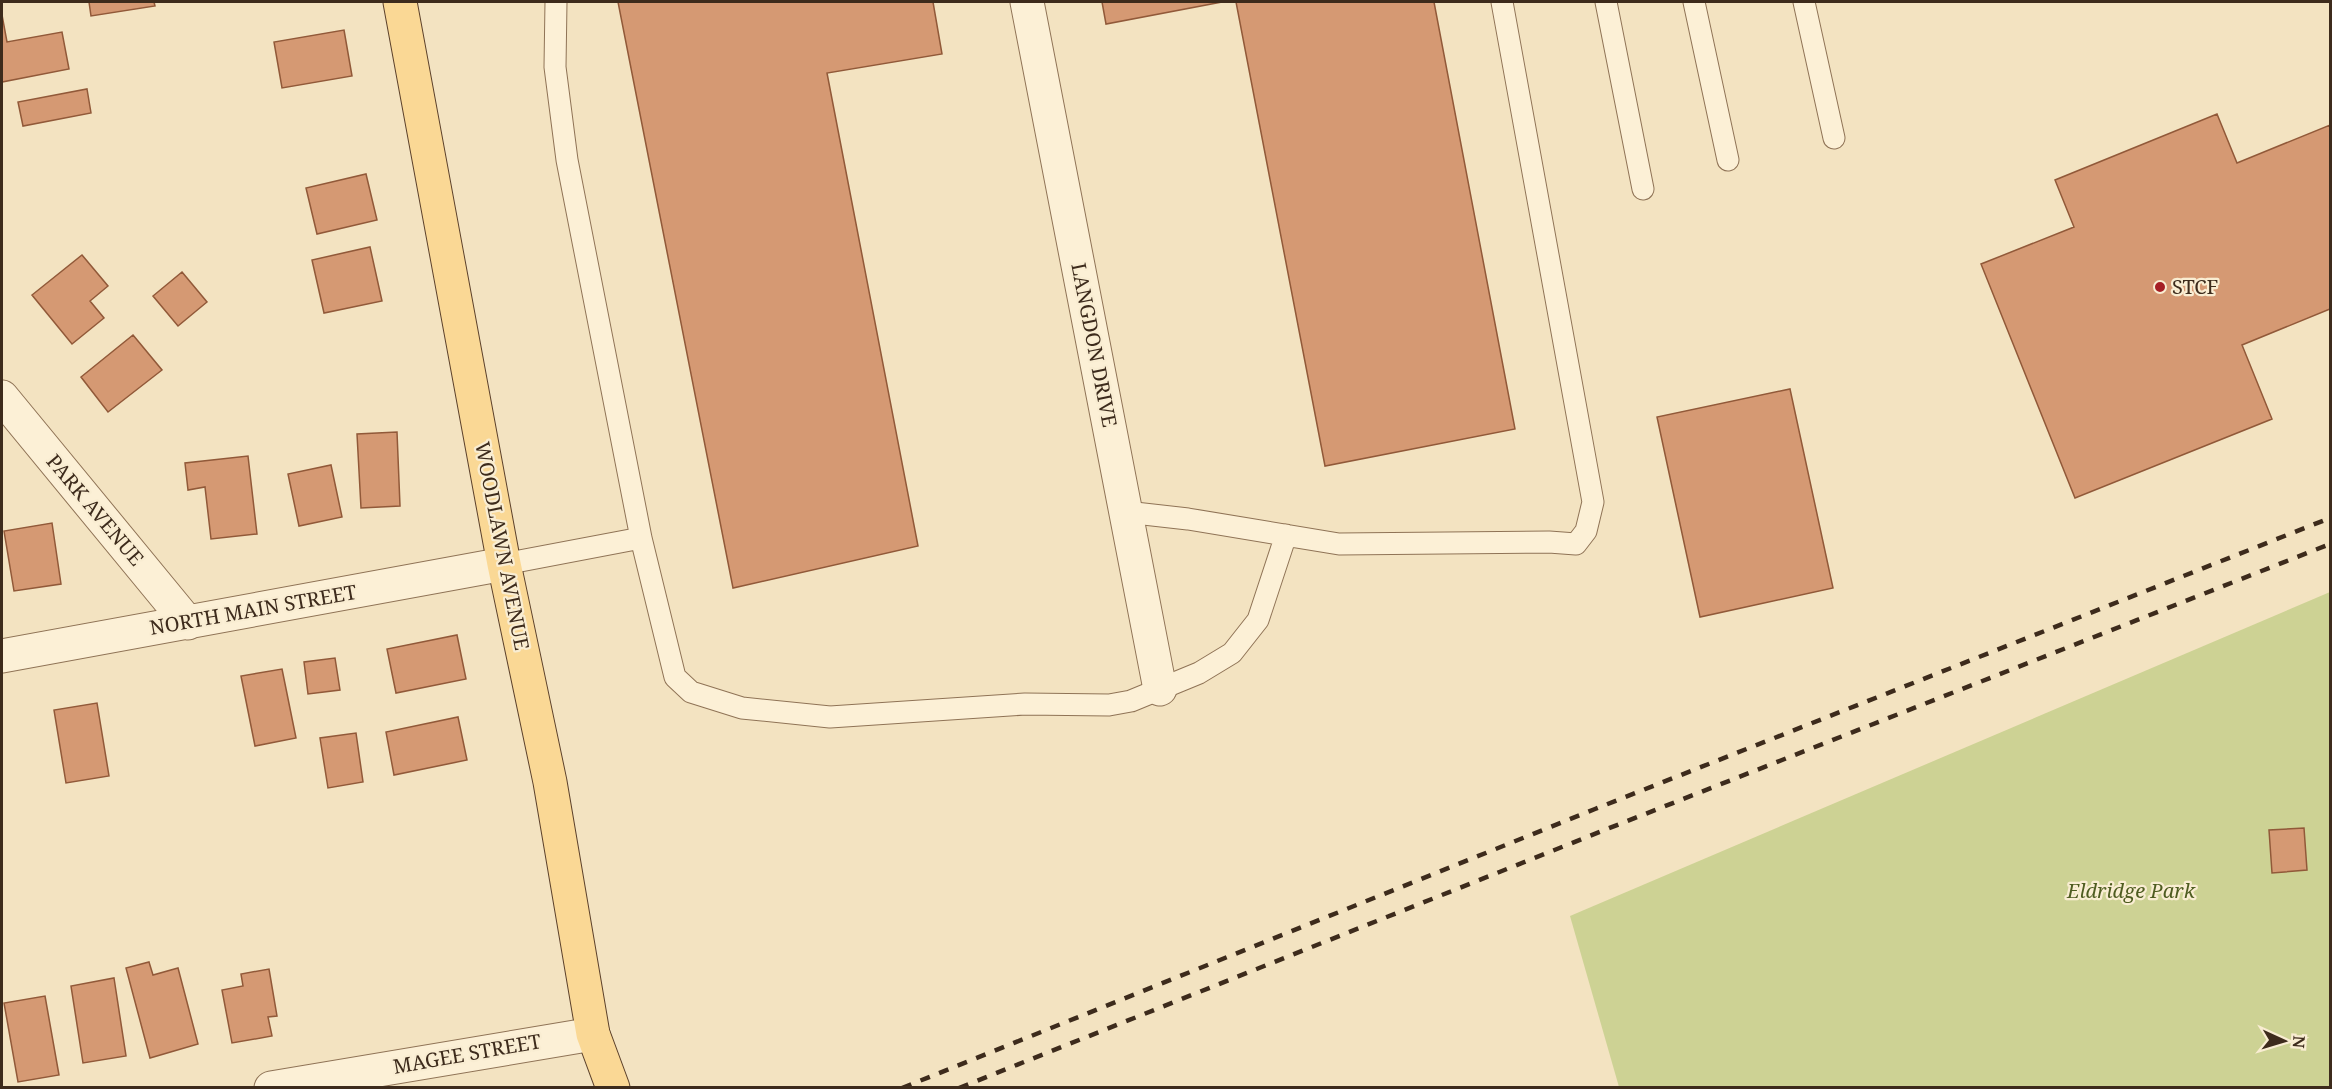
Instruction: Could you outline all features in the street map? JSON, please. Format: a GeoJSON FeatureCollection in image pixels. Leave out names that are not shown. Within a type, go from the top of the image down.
{"type":"FeatureCollection","features":[{"type":"Feature","properties":{"kind":"main road","name":"WOODLAWN AVENUE"},"geometry":{"type":"LineString","coordinates":[[400,2],[504,564],[550,782],[593,1034],[613,1088]]}},
{"type":"Feature","properties":{"kind":"street","name":"LANGDON DRIVE"},"geometry":{"type":"LineString","coordinates":[[1027,2],[1160,689]]}},
{"type":"Feature","properties":{"kind":"street","name":"PARK AVENUE"},"geometry":{"type":"LineString","coordinates":[[2,397],[188,623]]}},
{"type":"Feature","properties":{"kind":"street","name":"NORTH MAIN STREET"},"geometry":{"type":"LineString","coordinates":[[2,656],[504,564]]}},
{"type":"Feature","properties":{"kind":"street","name":"MAGEE STREET"},"geometry":{"type":"LineString","coordinates":[[271,1088],[593,1034]]}},
{"type":"Feature","properties":{"kind":"lane"},"geometry":{"type":"LineString","coordinates":[[556,2],[555,67],[567,160],[641,538],[675,677],[691,692],[742,708],[830,717],[1025,704],[1109,705],[1131,701],[1199,673],[1232,653],[1258,620],[1286,535]]}},
{"type":"Feature","properties":{"kind":"lane"},"geometry":{"type":"LineString","coordinates":[[1126,513],[1188,519],[1339,544],[1576,544],[1586,531],[1593,502],[1592,492],[1502,2]]}},
{"type":"Feature","properties":{"kind":"lane"},"geometry":{"type":"LineString","coordinates":[[1606,2],[1643,189]]}},
{"type":"Feature","properties":{"kind":"lane"},"geometry":{"type":"LineString","coordinates":[[1694,2],[1728,160]]}},
{"type":"Feature","properties":{"kind":"lane"},"geometry":{"type":"LineString","coordinates":[[1804,2],[1833,138]]}},
{"type":"Feature","properties":{"kind":"lane"},"geometry":{"type":"LineString","coordinates":[[504,564],[641,538]]}},
{"type":"Feature","properties":{"kind":"green space","name":"Eldridge Park"},"geometry":{"type":"Polygon","coordinates":[[[2330,592],[2330,1087],[1619,1087],[1570,916],[2330,592]]]}},
{"type":"Feature","properties":{"kind":"building"},"geometry":{"type":"Polygon","coordinates":[[[89,2],[154,2],[155,6],[91,16],[89,2]]]}},
{"type":"Feature","properties":{"kind":"building"},"geometry":{"type":"Polygon","coordinates":[[[618,2],[933,2],[942,54],[827,73],[918,546],[733,588],[618,2]]]}},
{"type":"Feature","properties":{"kind":"building"},"geometry":{"type":"Polygon","coordinates":[[[1102,2],[1222,2],[1106,24],[1102,2]]]}},
{"type":"Feature","properties":{"kind":"building"},"geometry":{"type":"Polygon","coordinates":[[[1236,2],[1434,2],[1515,429],[1325,466],[1236,2]]]}},
{"type":"Feature","properties":{"kind":"building"},"geometry":{"type":"Polygon","coordinates":[[[2,15],[7,42],[62,32],[69,69],[2,82],[2,15]]]}},
{"type":"Feature","properties":{"kind":"building"},"geometry":{"type":"Polygon","coordinates":[[[344,30],[352,76],[282,88],[274,42],[344,30]]]}},
{"type":"Feature","properties":{"kind":"building"},"geometry":{"type":"Polygon","coordinates":[[[87,89],[91,113],[23,126],[18,102],[87,89]]]}},
{"type":"Feature","properties":{"kind":"building","name":"STCF"},"geometry":{"type":"Polygon","coordinates":[[[2217,114],[2237,163],[2330,125],[2330,309],[2242,345],[2272,419],[2075,498],[1981,264],[2074,227],[2055,180],[2217,114]]]}},
{"type":"Feature","properties":{"kind":"building"},"geometry":{"type":"Polygon","coordinates":[[[366,174],[377,220],[317,234],[306,188],[366,174]]]}},
{"type":"Feature","properties":{"kind":"building"},"geometry":{"type":"Polygon","coordinates":[[[370,247],[382,301],[324,313],[312,260],[370,247]]]}},
{"type":"Feature","properties":{"kind":"building"},"geometry":{"type":"Polygon","coordinates":[[[82,255],[108,286],[90,301],[104,318],[72,344],[32,295],[82,255]]]}},
{"type":"Feature","properties":{"kind":"building"},"geometry":{"type":"Polygon","coordinates":[[[182,272],[207,302],[178,326],[153,296],[182,272]]]}},
{"type":"Feature","properties":{"kind":"building"},"geometry":{"type":"Polygon","coordinates":[[[133,335],[162,370],[108,412],[81,377],[133,335]]]}},
{"type":"Feature","properties":{"kind":"building"},"geometry":{"type":"Polygon","coordinates":[[[1790,389],[1833,588],[1700,617],[1657,417],[1790,389]]]}},
{"type":"Feature","properties":{"kind":"building"},"geometry":{"type":"Polygon","coordinates":[[[397,432],[400,506],[361,508],[357,434],[397,432]]]}},
{"type":"Feature","properties":{"kind":"building"},"geometry":{"type":"Polygon","coordinates":[[[248,456],[257,534],[211,539],[205,487],[188,490],[185,463],[248,456]]]}},
{"type":"Feature","properties":{"kind":"building"},"geometry":{"type":"Polygon","coordinates":[[[331,465],[342,517],[299,526],[288,474],[331,465]]]}},
{"type":"Feature","properties":{"kind":"building"},"geometry":{"type":"Polygon","coordinates":[[[52,523],[61,584],[14,591],[4,531],[52,523]]]}},
{"type":"Feature","properties":{"kind":"building"},"geometry":{"type":"Polygon","coordinates":[[[457,635],[466,679],[396,693],[387,649],[457,635]]]}},
{"type":"Feature","properties":{"kind":"building"},"geometry":{"type":"Polygon","coordinates":[[[335,658],[340,690],[308,694],[304,662],[335,658]]]}},
{"type":"Feature","properties":{"kind":"building"},"geometry":{"type":"Polygon","coordinates":[[[282,669],[296,738],[255,746],[241,676],[282,669]]]}},
{"type":"Feature","properties":{"kind":"building"},"geometry":{"type":"Polygon","coordinates":[[[97,703],[109,776],[66,783],[54,710],[97,703]]]}},
{"type":"Feature","properties":{"kind":"building"},"geometry":{"type":"Polygon","coordinates":[[[458,717],[467,760],[394,775],[386,732],[458,717]]]}},
{"type":"Feature","properties":{"kind":"building"},"geometry":{"type":"Polygon","coordinates":[[[356,733],[363,782],[328,788],[320,738],[356,733]]]}},
{"type":"Feature","properties":{"kind":"building"},"geometry":{"type":"Polygon","coordinates":[[[2304,828],[2307,870],[2272,873],[2269,830],[2304,828]]]}},
{"type":"Feature","properties":{"kind":"building"},"geometry":{"type":"Polygon","coordinates":[[[149,962],[153,975],[178,968],[198,1044],[150,1058],[126,968],[149,962]]]}},
{"type":"Feature","properties":{"kind":"building"},"geometry":{"type":"Polygon","coordinates":[[[269,969],[277,1016],[268,1017],[272,1036],[232,1043],[222,990],[243,986],[241,974],[269,969]]]}},
{"type":"Feature","properties":{"kind":"building"},"geometry":{"type":"Polygon","coordinates":[[[114,978],[126,1056],[83,1063],[71,986],[114,978]]]}},
{"type":"Feature","properties":{"kind":"building"},"geometry":{"type":"Polygon","coordinates":[[[45,996],[59,1075],[18,1082],[4,1003],[45,996]]]}},
{"type":"Feature","properties":{"kind":"railway"},"geometry":{"type":"LineString","coordinates":[[902,1088],[1595,809],[2330,518]]}},
{"type":"Feature","properties":{"kind":"railway"},"geometry":{"type":"LineString","coordinates":[[959,1088],[2330,544]]}},
{"type":"Feature","properties":{"kind":"place","name":"STCF"},"geometry":{"type":"Point","coordinates":[2160,287]}}]}
